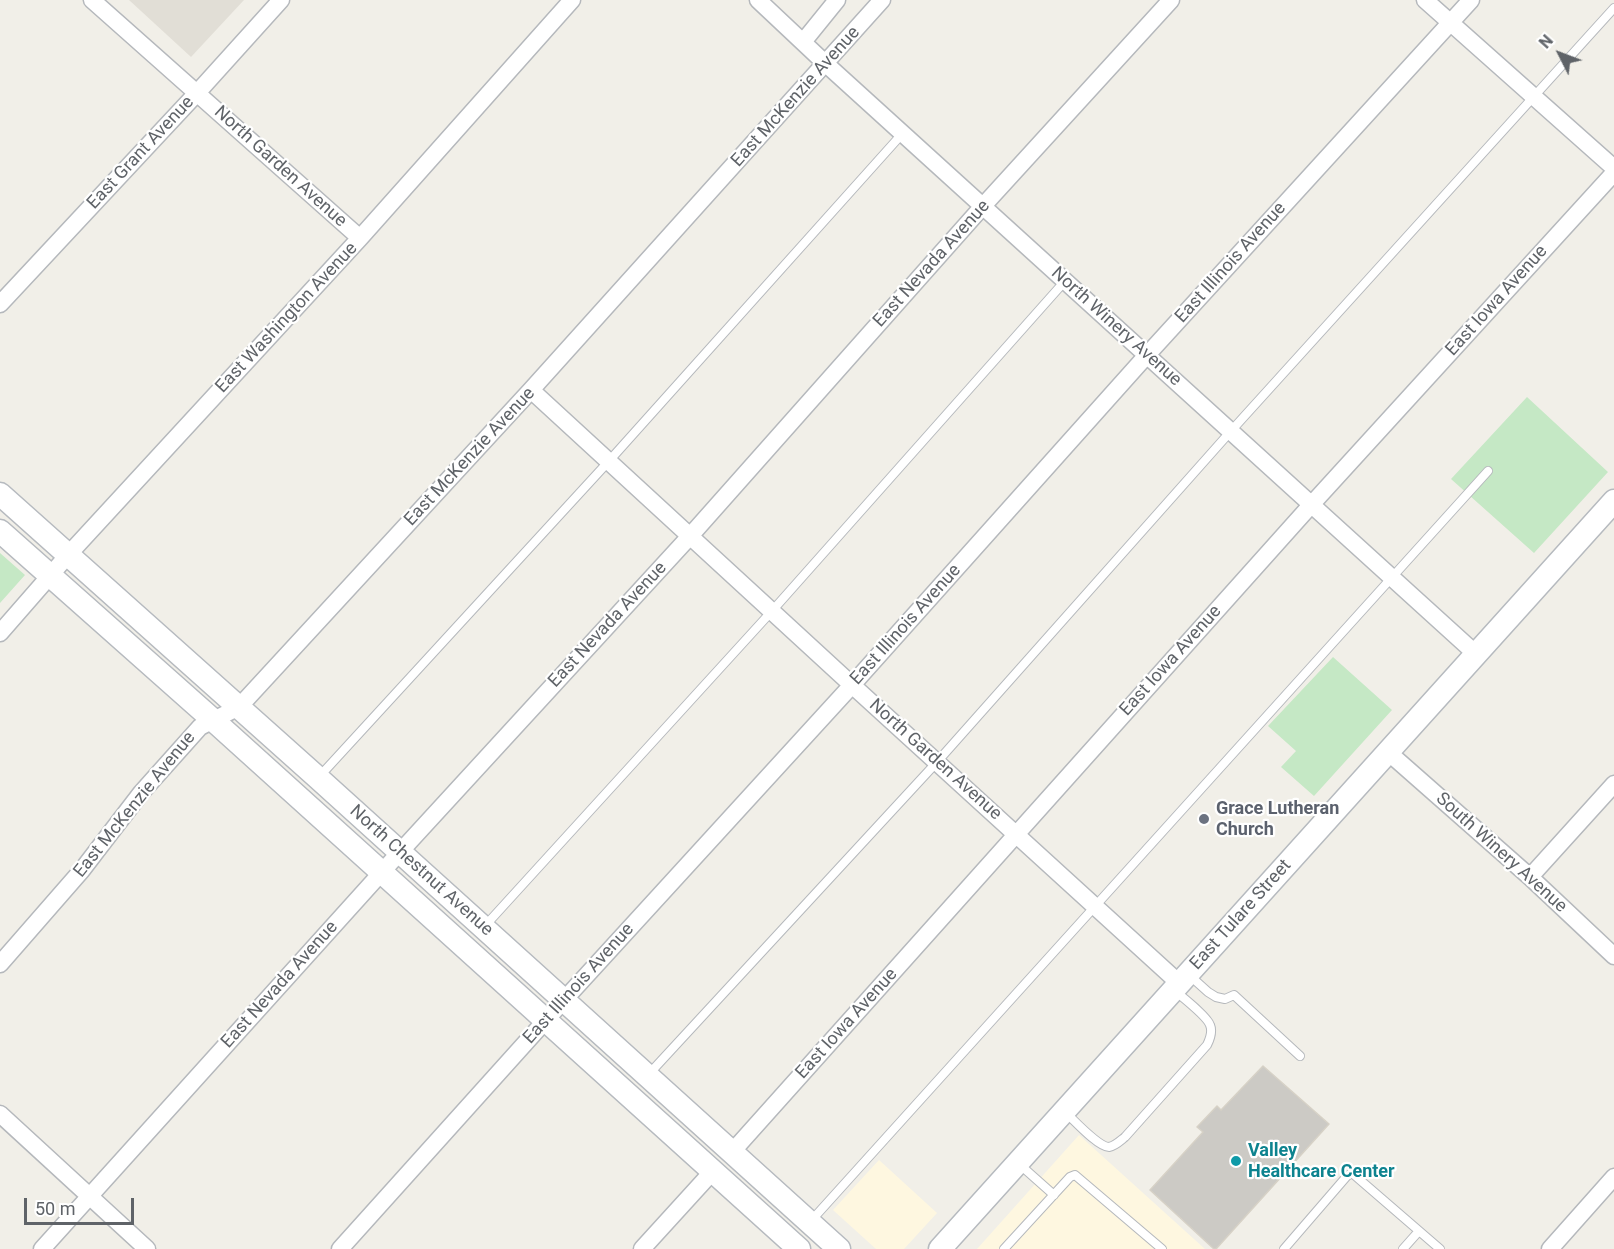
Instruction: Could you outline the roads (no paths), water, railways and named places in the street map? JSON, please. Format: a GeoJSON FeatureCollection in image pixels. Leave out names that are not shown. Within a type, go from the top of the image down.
{"type":"FeatureCollection","features":[{"type":"Feature","properties":{"kind":"main road","name":"North Chestnut Avenue"},"geometry":{"type":"LineString","coordinates":[[0,494],[839,1249]]}},
{"type":"Feature","properties":{"kind":"main road","name":"East Tulare Street"},"geometry":{"type":"LineString","coordinates":[[940,1249],[1614,501]]}},
{"type":"Feature","properties":{"kind":"main road","name":"North Chestnut Avenue"},"geometry":{"type":"LineString","coordinates":[[0,531],[800,1249]]}},
{"type":"Feature","properties":{"kind":"main road"},"geometry":{"type":"LineString","coordinates":[[630,1097],[659,1106],[716,1155],[727,1155],[732,1152]]}},
{"type":"Feature","properties":{"kind":"street","name":"North Garden Avenue"},"geometry":{"type":"LineString","coordinates":[[92,0],[360,238]]}},
{"type":"Feature","properties":{"kind":"street","name":"East Grant Avenue"},"geometry":{"type":"LineString","coordinates":[[0,304],[281,0]]}},
{"type":"Feature","properties":{"kind":"street","name":"East Washington Avenue"},"geometry":{"type":"LineString","coordinates":[[0,633],[68,555],[360,238],[572,0]]}},
{"type":"Feature","properties":{"kind":"street","name":"North Winery Avenue"},"geometry":{"type":"LineString","coordinates":[[758,0],[902,134],[1476,654]]}},
{"type":"Feature","properties":{"kind":"street","name":"East McKenzie Avenue"},"geometry":{"type":"LineString","coordinates":[[803,42],[837,0]]}},
{"type":"Feature","properties":{"kind":"street","name":"East McKenzie Avenue"},"geometry":{"type":"LineString","coordinates":[[0,964],[52,905],[170,759],[200,727],[239,707],[531,390],[882,0]]}},
{"type":"Feature","properties":{"kind":"street","name":"East Nevada Avenue"},"geometry":{"type":"LineString","coordinates":[[42,1249],[381,872],[691,535],[983,206],[1171,0]]}},
{"type":"Feature","properties":{"kind":"street"},"geometry":{"type":"LineString","coordinates":[[1425,0],[1614,168]]}},
{"type":"Feature","properties":{"kind":"street","name":"East Illinois Avenue"},"geometry":{"type":"LineString","coordinates":[[340,1249],[852,685],[1147,355],[1471,0]]}},
{"type":"Feature","properties":{"kind":"street","name":"East Iowa Avenue"},"geometry":{"type":"LineString","coordinates":[[732,1152],[1311,505],[1614,173]]}},
{"type":"Feature","properties":{"kind":"street","name":"North Garden Avenue"},"geometry":{"type":"LineString","coordinates":[[531,390],[1095,908],[1180,982]]}},
{"type":"Feature","properties":{"kind":"street","name":"South Winery Avenue"},"geometry":{"type":"LineString","coordinates":[[1388,752],[1530,877],[1614,956]]}},
{"type":"Feature","properties":{"kind":"street"},"geometry":{"type":"LineString","coordinates":[[1530,877],[1614,784]]}},
{"type":"Feature","properties":{"kind":"street"},"geometry":{"type":"LineString","coordinates":[[0,1114],[147,1249]]}},
{"type":"Feature","properties":{"kind":"street"},"geometry":{"type":"LineString","coordinates":[[642,1249],[713,1171]]}},
{"type":"Feature","properties":{"kind":"street"},"geometry":{"type":"LineString","coordinates":[[1550,1249],[1613,1180]]}},
{"type":"Feature","properties":{"kind":"lane"},"geometry":{"type":"LineString","coordinates":[[648,1076],[937,762],[1231,431],[1614,8]]}},
{"type":"Feature","properties":{"kind":"lane"},"geometry":{"type":"LineString","coordinates":[[318,778],[609,461],[902,134]]}},
{"type":"Feature","properties":{"kind":"lane"},"geometry":{"type":"LineString","coordinates":[[483,927],[772,611],[1065,281]]}},
{"type":"Feature","properties":{"kind":"lane"},"geometry":{"type":"LineString","coordinates":[[810,1222],[1488,471]]}},
{"type":"Feature","properties":{"kind":"lane"},"geometry":{"type":"LineString","coordinates":[[1180,982],[1216,997],[1225,999],[1234,995],[1300,1056]]}},
{"type":"Feature","properties":{"kind":"lane"},"geometry":{"type":"LineString","coordinates":[[1064,1111],[1100,1144],[1108,1147],[1125,1137],[1207,1045],[1211,1034],[1210,1025],[1180,982]]}},
{"type":"Feature","properties":{"kind":"lane"},"geometry":{"type":"LineString","coordinates":[[1017,1163],[1054,1195]]}},
{"type":"Feature","properties":{"kind":"lane"},"geometry":{"type":"LineString","coordinates":[[1284,1249],[1352,1173],[1440,1249]]}},
{"type":"Feature","properties":{"kind":"lane"},"geometry":{"type":"LineString","coordinates":[[1004,1249],[1070,1177],[1075,1175],[1162,1249]]}},
{"type":"Feature","properties":{"kind":"lane"},"geometry":{"type":"LineString","coordinates":[[1403,1249],[1419,1231]]}},
{"type":"Feature","properties":{"kind":"place","name":"Grace Lutheran Church"},"geometry":{"type":"Point","coordinates":[1204,819]}},
{"type":"Feature","properties":{"kind":"place","name":"Valley Healthcare Center"},"geometry":{"type":"Point","coordinates":[1236,1161]}}]}
